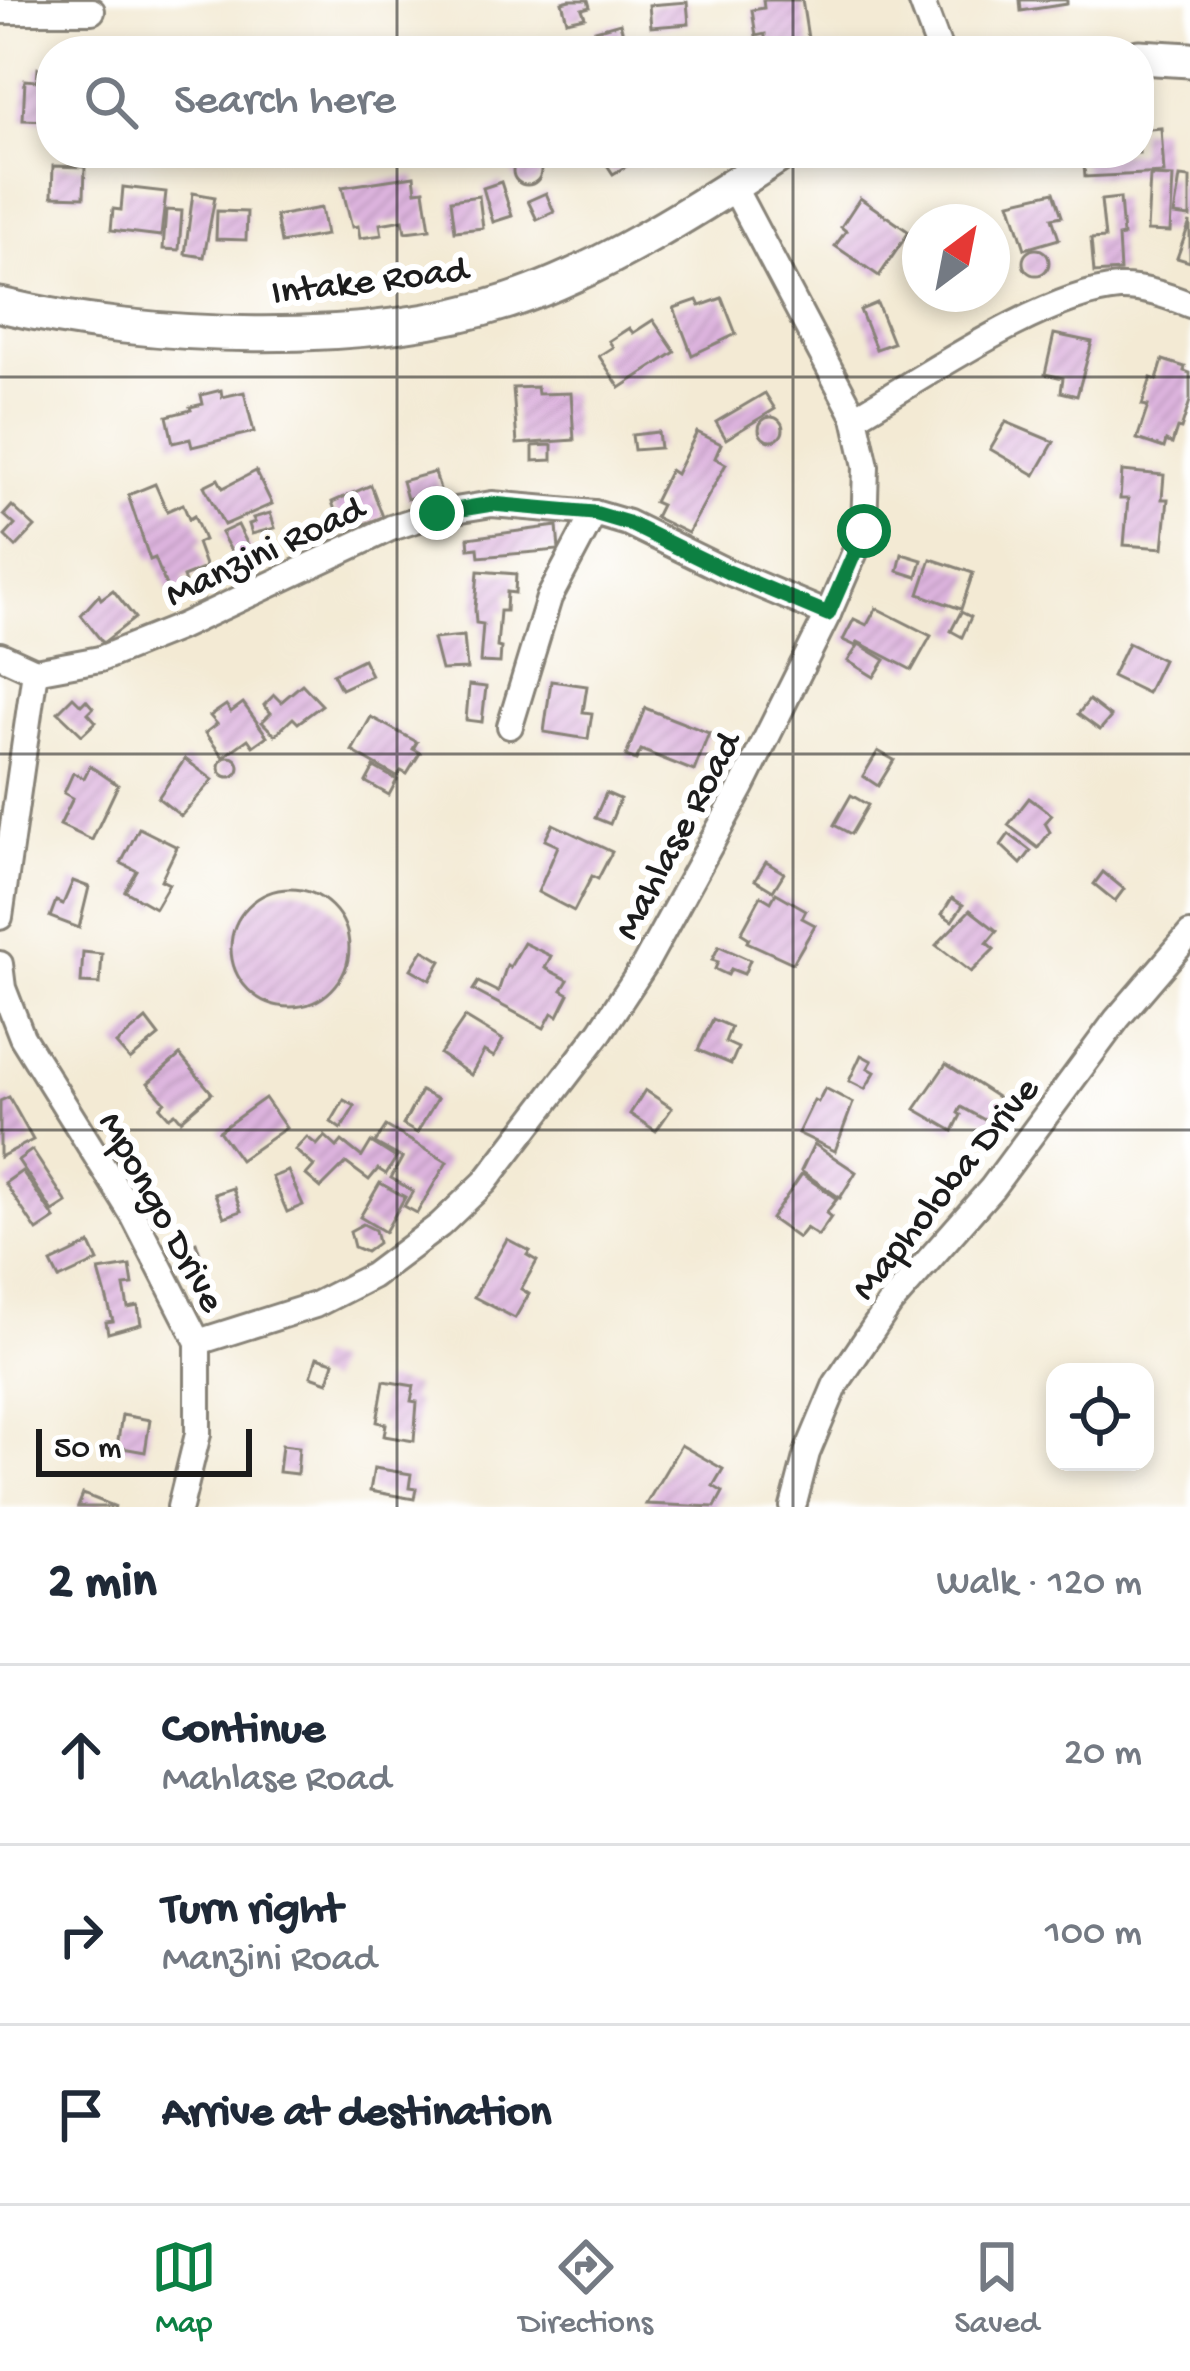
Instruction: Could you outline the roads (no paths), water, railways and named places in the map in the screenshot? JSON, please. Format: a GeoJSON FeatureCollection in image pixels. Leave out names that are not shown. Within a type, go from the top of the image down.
{"type":"FeatureCollection","features":[{"type":"Feature","properties":{"kind":"street"},"geometry":{"type":"LineString","coordinates":[[921,0],[934,36]]}},
{"type":"Feature","properties":{"kind":"street"},"geometry":{"type":"LineString","coordinates":[[0,11],[92,11]]}},
{"type":"Feature","properties":{"kind":"street"},"geometry":{"type":"LineString","coordinates":[[1154,58],[1190,60]]}},
{"type":"Feature","properties":{"kind":"street","name":"Intake Road"},"geometry":{"type":"LineString","coordinates":[[0,305],[142,330],[247,333],[441,318],[508,301],[575,274],[760,168]]}},
{"type":"Feature","properties":{"kind":"street","name":"Mahlase Road"},"geometry":{"type":"LineString","coordinates":[[197,1342],[315,1305],[372,1276],[440,1225],[485,1182],[646,964],[828,614],[864,531],[866,466],[855,417],[733,186]]}},
{"type":"Feature","properties":{"kind":"street"},"geometry":{"type":"LineString","coordinates":[[855,417],[1036,313],[1086,295],[1122,288],[1168,295],[1190,305]]}},
{"type":"Feature","properties":{"kind":"street","name":"Manzini Road"},"geometry":{"type":"LineString","coordinates":[[35,671],[100,659],[180,627],[391,528],[437,513],[492,504],[594,513],[639,528],[828,614]]}},
{"type":"Feature","properties":{"kind":"street"},"geometry":{"type":"LineString","coordinates":[[510,725],[549,598],[594,513]]}},
{"type":"Feature","properties":{"kind":"street"},"geometry":{"type":"LineString","coordinates":[[0,655],[35,671],[0,917]]}},
{"type":"Feature","properties":{"kind":"street","name":"Mapholoba Drive"},"geometry":{"type":"LineString","coordinates":[[793,1507],[807,1453],[836,1384],[890,1304],[992,1189],[1117,1019],[1190,934]]}},
{"type":"Feature","properties":{"kind":"street","name":"Mpongo Drive"},"geometry":{"type":"LineString","coordinates":[[0,964],[3,988],[22,1037],[133,1215],[197,1342],[198,1434],[180,1507]]}}]}
